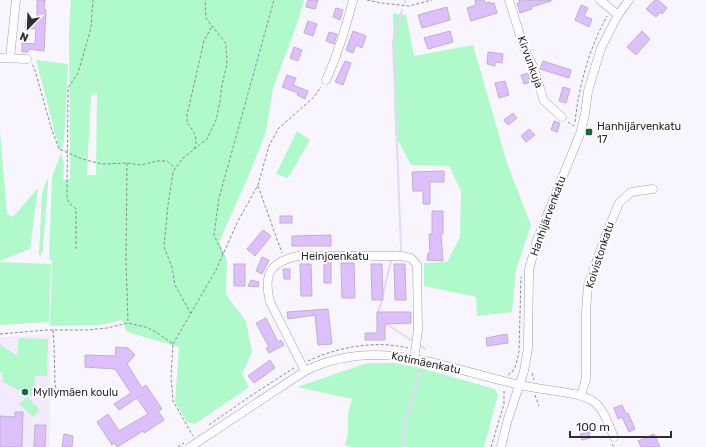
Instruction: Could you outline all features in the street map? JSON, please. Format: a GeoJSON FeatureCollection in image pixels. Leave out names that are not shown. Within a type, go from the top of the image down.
{"type":"FeatureCollection","features":[{"type":"Feature","properties":{"kind":"street"},"geometry":{"type":"LineString","coordinates":[[10,58],[16,0]]}},
{"type":"Feature","properties":{"kind":"street"},"geometry":{"type":"LineString","coordinates":[[326,80],[345,32],[353,0]]}},
{"type":"Feature","properties":{"kind":"street","name":"Kirvunkuja"},"geometry":{"type":"LineString","coordinates":[[508,0],[524,48],[533,66],[544,102],[562,117]]}},
{"type":"Feature","properties":{"kind":"street"},"geometry":{"type":"LineString","coordinates":[[600,0],[618,15]]}},
{"type":"Feature","properties":{"kind":"street","name":"Hanhijärvenkatu"},"geometry":{"type":"LineString","coordinates":[[501,447],[508,419],[524,371],[528,348],[529,270],[537,240],[580,134],[585,114],[588,91],[601,48],[618,15],[629,0]]}},
{"type":"Feature","properties":{"kind":"street"},"geometry":{"type":"LineString","coordinates":[[0,58],[27,60]]}},
{"type":"Feature","properties":{"kind":"street","name":"Koivistonkatu"},"geometry":{"type":"LineString","coordinates":[[581,395],[586,379],[586,312],[588,285],[619,203],[631,192],[653,189]]}},
{"type":"Feature","properties":{"kind":"street","name":"Heinjoenkatu"},"geometry":{"type":"LineString","coordinates":[[284,259],[298,256],[401,256],[412,258],[417,265],[418,330],[415,354]]}},
{"type":"Feature","properties":{"kind":"street"},"geometry":{"type":"LineString","coordinates":[[284,259],[276,264],[271,270],[268,278],[267,290],[270,302],[303,368]]}},
{"type":"Feature","properties":{"kind":"street","name":"Kotimäenkatu"},"geometry":{"type":"LineString","coordinates":[[190,447],[303,368],[360,355],[378,354],[415,354],[519,385],[581,395],[592,400],[602,410],[614,438]]}},
{"type":"Feature","properties":{"kind":"path"},"geometry":{"type":"LineString","coordinates":[[76,249],[76,209],[69,203],[67,196],[68,88],[78,73],[91,28],[93,0]]}},
{"type":"Feature","properties":{"kind":"path"},"geometry":{"type":"LineString","coordinates":[[191,314],[175,285],[172,267],[164,247],[168,205],[174,172],[182,159],[207,139],[216,120],[227,64],[226,44],[206,18],[205,0]]}},
{"type":"Feature","properties":{"kind":"path"},"geometry":{"type":"LineString","coordinates":[[223,254],[214,235],[219,198],[274,0]]}},
{"type":"Feature","properties":{"kind":"path"},"geometry":{"type":"LineString","coordinates":[[367,0],[409,6],[432,0]]}},
{"type":"Feature","properties":{"kind":"path"},"geometry":{"type":"LineString","coordinates":[[193,151],[196,144],[196,136],[192,127],[187,123],[187,115],[204,41],[212,25]]}},
{"type":"Feature","properties":{"kind":"path"},"geometry":{"type":"LineString","coordinates":[[27,60],[34,67],[51,127],[59,149],[82,159],[102,164],[127,163],[141,165],[167,162],[176,168]]}},
{"type":"Feature","properties":{"kind":"path"},"geometry":{"type":"LineString","coordinates":[[178,447],[194,436],[175,407],[173,401],[171,377],[173,344],[216,270],[237,223],[258,186],[269,146],[278,129],[314,97],[326,80]]}},
{"type":"Feature","properties":{"kind":"path"},"geometry":{"type":"LineString","coordinates":[[127,163],[126,261],[128,323]]}},
{"type":"Feature","properties":{"kind":"path"},"geometry":{"type":"LineString","coordinates":[[258,186],[264,199],[284,259]]}},
{"type":"Feature","properties":{"kind":"path"},"geometry":{"type":"LineString","coordinates":[[0,334],[107,328],[128,323],[151,329],[173,344]]}},
{"type":"Feature","properties":{"kind":"path"},"geometry":{"type":"LineString","coordinates":[[53,330],[55,384],[57,392]]}},
{"type":"Feature","properties":{"kind":"path"},"geometry":{"type":"LineString","coordinates":[[206,427],[280,376],[303,368],[339,349],[386,345],[400,346],[415,354]]}},
{"type":"Feature","properties":{"kind":"path"},"geometry":{"type":"LineString","coordinates":[[491,447],[504,404],[504,381]]}},
{"type":"Feature","properties":{"kind":"path"},"geometry":{"type":"LineString","coordinates":[[533,388],[539,406]]}},
{"type":"Feature","properties":{"kind":"shaded area","name":"Myllymäen koulu"},"geometry":{"type":"Polygon","coordinates":[[[50,335],[50,447],[0,447],[0,337],[50,335]]]}},
{"type":"Feature","properties":{"kind":"green space"},"geometry":{"type":"Polygon","coordinates":[[[71,0],[304,0],[298,21],[273,88],[266,132],[249,175],[219,242],[227,260],[226,295],[246,321],[252,352],[242,374],[249,387],[195,424],[187,422],[175,402],[179,347],[127,332],[122,320],[100,325],[50,326],[52,261],[49,260],[52,177],[61,153],[64,163],[63,180],[70,179],[69,29],[71,0]],[[97,92],[91,95],[87,175],[96,175],[97,92]]]}},
{"type":"Feature","properties":{"kind":"green space"},"geometry":{"type":"Polygon","coordinates":[[[393,13],[406,15],[414,56],[473,45],[507,163],[531,225],[516,270],[512,312],[477,316],[476,297],[424,286],[424,263],[447,262],[460,237],[461,191],[449,166],[411,165],[395,135],[393,13]]]}},
{"type":"Feature","properties":{"kind":"green space"},"geometry":{"type":"Polygon","coordinates":[[[36,60],[68,64],[64,140],[60,152],[36,60]]]}},
{"type":"Feature","properties":{"kind":"green space"},"geometry":{"type":"Polygon","coordinates":[[[0,130],[7,214],[13,217],[38,188],[30,249],[0,261],[0,130]]]}},
{"type":"Feature","properties":{"kind":"green space"},"geometry":{"type":"Polygon","coordinates":[[[297,131],[310,140],[288,178],[276,174],[297,131]]]}},
{"type":"Feature","properties":{"kind":"green space"},"geometry":{"type":"Polygon","coordinates":[[[47,179],[48,183],[43,249],[40,258],[42,193],[47,179]]]}},
{"type":"Feature","properties":{"kind":"green space"},"geometry":{"type":"Polygon","coordinates":[[[0,262],[51,264],[49,322],[0,325],[0,262]]]}},
{"type":"Feature","properties":{"kind":"green space"},"geometry":{"type":"Polygon","coordinates":[[[19,338],[48,339],[47,376],[35,376],[34,398],[3,382],[2,373],[0,372],[0,344],[17,356],[19,338]]]}},
{"type":"Feature","properties":{"kind":"green space"},"geometry":{"type":"Polygon","coordinates":[[[367,363],[394,363],[421,368],[495,389],[498,395],[484,447],[351,447],[345,445],[348,433],[348,415],[352,399],[297,387],[367,363]]]}},
{"type":"Feature","properties":{"kind":"green space"},"geometry":{"type":"Polygon","coordinates":[[[27,397],[40,410],[33,417],[19,404],[27,397]]]}},
{"type":"Feature","properties":{"kind":"building"},"geometry":{"type":"Polygon","coordinates":[[[37,0],[45,0],[44,51],[29,49],[28,52],[22,52],[22,43],[35,44],[36,29],[25,28],[26,19],[37,20],[37,0]]]}},
{"type":"Feature","properties":{"kind":"building"},"geometry":{"type":"Polygon","coordinates":[[[308,0],[318,0],[315,9],[306,7],[308,0]]]}},
{"type":"Feature","properties":{"kind":"building"},"geometry":{"type":"Polygon","coordinates":[[[475,0],[484,0],[485,3],[490,2],[490,4],[494,3],[497,13],[471,21],[467,8],[476,5],[475,0]]]}},
{"type":"Feature","properties":{"kind":"building"},"geometry":{"type":"Polygon","coordinates":[[[519,0],[551,1],[531,7],[532,9],[520,13],[517,3],[520,3],[519,0]]]}},
{"type":"Feature","properties":{"kind":"building"},"geometry":{"type":"Polygon","coordinates":[[[655,0],[658,0],[667,8],[662,14],[660,12],[656,17],[646,9],[655,0]]]}},
{"type":"Feature","properties":{"kind":"building"},"geometry":{"type":"Polygon","coordinates":[[[581,5],[588,8],[584,16],[592,19],[589,27],[575,20],[581,5]]]}},
{"type":"Feature","properties":{"kind":"building"},"geometry":{"type":"Polygon","coordinates":[[[447,7],[450,20],[422,28],[418,15],[447,7]]]}},
{"type":"Feature","properties":{"kind":"building"},"geometry":{"type":"Polygon","coordinates":[[[336,8],[343,10],[340,20],[333,17],[336,8]]]}},
{"type":"Feature","properties":{"kind":"building"},"geometry":{"type":"Polygon","coordinates":[[[308,21],[317,24],[313,36],[304,33],[308,21]]]}},
{"type":"Feature","properties":{"kind":"building"},"geometry":{"type":"Polygon","coordinates":[[[353,31],[366,36],[362,48],[356,45],[353,53],[346,50],[353,31]]]}},
{"type":"Feature","properties":{"kind":"building"},"geometry":{"type":"Polygon","coordinates":[[[450,31],[453,42],[428,49],[424,38],[450,31]]]}},
{"type":"Feature","properties":{"kind":"building"},"geometry":{"type":"Polygon","coordinates":[[[642,31],[650,39],[636,55],[627,47],[642,31]]]}},
{"type":"Feature","properties":{"kind":"building"},"geometry":{"type":"Polygon","coordinates":[[[329,32],[337,34],[334,44],[326,41],[329,32]]]}},
{"type":"Feature","properties":{"kind":"building"},"geometry":{"type":"Polygon","coordinates":[[[294,47],[302,50],[298,61],[290,58],[294,47]]]}},
{"type":"Feature","properties":{"kind":"building"},"geometry":{"type":"Polygon","coordinates":[[[488,52],[503,54],[502,63],[495,62],[495,66],[487,64],[488,52]]]}},
{"type":"Feature","properties":{"kind":"building"},"geometry":{"type":"Polygon","coordinates":[[[345,61],[351,63],[343,85],[335,82],[345,61]]]}},
{"type":"Feature","properties":{"kind":"building"},"geometry":{"type":"Polygon","coordinates":[[[543,61],[571,70],[569,78],[540,69],[543,61]]]}},
{"type":"Feature","properties":{"kind":"building"},"geometry":{"type":"Polygon","coordinates":[[[528,73],[531,82],[524,84],[521,75],[528,73]]]}},
{"type":"Feature","properties":{"kind":"building"},"geometry":{"type":"Polygon","coordinates":[[[287,75],[296,78],[293,85],[308,91],[305,99],[297,95],[298,93],[282,87],[287,75]]]}},
{"type":"Feature","properties":{"kind":"building"},"geometry":{"type":"Polygon","coordinates":[[[505,81],[509,95],[499,98],[495,83],[505,81]]]}},
{"type":"Feature","properties":{"kind":"building"},"geometry":{"type":"Polygon","coordinates":[[[563,87],[570,89],[566,103],[559,101],[563,87]]]}},
{"type":"Feature","properties":{"kind":"building"},"geometry":{"type":"Polygon","coordinates":[[[513,113],[517,118],[508,125],[504,120],[513,113]]]}},
{"type":"Feature","properties":{"kind":"building"},"geometry":{"type":"Polygon","coordinates":[[[554,121],[560,123],[557,132],[551,130],[554,121]]]}},
{"type":"Feature","properties":{"kind":"building"},"geometry":{"type":"Polygon","coordinates":[[[529,129],[535,135],[526,142],[521,136],[529,129]]]}},
{"type":"Feature","properties":{"kind":"building"},"geometry":{"type":"Polygon","coordinates":[[[444,171],[444,182],[430,182],[430,204],[423,204],[423,191],[413,191],[412,172],[444,171]]]}},
{"type":"Feature","properties":{"kind":"building"},"geometry":{"type":"Polygon","coordinates":[[[432,211],[443,211],[443,234],[441,234],[443,261],[427,260],[428,253],[430,253],[429,234],[432,234],[432,211]]]}},
{"type":"Feature","properties":{"kind":"building"},"geometry":{"type":"Polygon","coordinates":[[[280,216],[292,216],[292,223],[280,223],[280,216]]]}},
{"type":"Feature","properties":{"kind":"building"},"geometry":{"type":"Polygon","coordinates":[[[263,230],[271,236],[255,256],[247,249],[263,230]]]}},
{"type":"Feature","properties":{"kind":"building"},"geometry":{"type":"Polygon","coordinates":[[[331,235],[331,246],[292,246],[292,236],[331,235]]]}},
{"type":"Feature","properties":{"kind":"building"},"geometry":{"type":"Polygon","coordinates":[[[262,257],[269,260],[262,274],[256,271],[262,257]]]}},
{"type":"Feature","properties":{"kind":"building"},"geometry":{"type":"Polygon","coordinates":[[[324,263],[331,263],[331,283],[324,283],[324,263]]]}},
{"type":"Feature","properties":{"kind":"building"},"geometry":{"type":"Polygon","coordinates":[[[341,263],[354,263],[355,298],[342,298],[341,263]]]}},
{"type":"Feature","properties":{"kind":"building"},"geometry":{"type":"Polygon","coordinates":[[[234,264],[245,264],[245,286],[234,286],[234,264]]]}},
{"type":"Feature","properties":{"kind":"building"},"geometry":{"type":"Polygon","coordinates":[[[300,264],[311,264],[312,296],[301,296],[300,264]]]}},
{"type":"Feature","properties":{"kind":"building"},"geometry":{"type":"Polygon","coordinates":[[[371,264],[382,264],[383,300],[372,300],[371,264]]]}},
{"type":"Feature","properties":{"kind":"building"},"geometry":{"type":"Polygon","coordinates":[[[394,264],[405,264],[406,300],[395,300],[394,264]]]}},
{"type":"Feature","properties":{"kind":"building"},"geometry":{"type":"Polygon","coordinates":[[[283,269],[290,269],[290,279],[284,279],[283,269]]]}},
{"type":"Feature","properties":{"kind":"building"},"geometry":{"type":"Polygon","coordinates":[[[251,280],[259,282],[258,287],[248,286],[251,280]]]}},
{"type":"Feature","properties":{"kind":"building"},"geometry":{"type":"Polygon","coordinates":[[[328,309],[332,344],[318,345],[315,315],[288,319],[287,312],[328,309]]]}},
{"type":"Feature","properties":{"kind":"building"},"geometry":{"type":"Polygon","coordinates":[[[377,312],[411,312],[411,323],[385,324],[385,340],[365,340],[365,333],[377,333],[377,312]]]}},
{"type":"Feature","properties":{"kind":"building"},"geometry":{"type":"Polygon","coordinates":[[[266,318],[278,342],[281,340],[284,345],[269,353],[266,348],[269,347],[256,323],[266,318]]]}},
{"type":"Feature","properties":{"kind":"building"},"geometry":{"type":"Polygon","coordinates":[[[507,334],[508,343],[487,346],[486,338],[507,334]]]}},
{"type":"Feature","properties":{"kind":"building"},"geometry":{"type":"Polygon","coordinates":[[[116,347],[128,348],[135,355],[127,364],[142,388],[146,385],[162,409],[158,411],[164,420],[144,433],[143,431],[117,447],[114,443],[112,445],[97,422],[108,414],[119,431],[148,414],[137,398],[119,410],[114,404],[131,393],[115,369],[85,367],[85,355],[115,356],[116,347]]]}},
{"type":"Feature","properties":{"kind":"building"},"geometry":{"type":"Polygon","coordinates":[[[270,360],[275,368],[254,383],[248,376],[270,360]]]}},
{"type":"Feature","properties":{"kind":"building"},"geometry":{"type":"Polygon","coordinates":[[[622,405],[626,414],[628,413],[635,429],[629,432],[622,417],[618,419],[614,408],[622,405]]]}},
{"type":"Feature","properties":{"kind":"building"},"geometry":{"type":"Polygon","coordinates":[[[15,412],[23,412],[22,447],[0,447],[0,416],[15,417],[15,412]]]}},
{"type":"Feature","properties":{"kind":"building"},"geometry":{"type":"Polygon","coordinates":[[[35,425],[46,425],[45,447],[34,447],[35,425]]]}},
{"type":"Feature","properties":{"kind":"building"},"geometry":{"type":"Polygon","coordinates":[[[589,432],[590,438],[582,440],[580,434],[589,432]]]}},
{"type":"Feature","properties":{"kind":"building"},"geometry":{"type":"Polygon","coordinates":[[[64,434],[73,436],[72,447],[62,447],[64,434]]]}},
{"type":"Feature","properties":{"kind":"building"},"geometry":{"type":"Polygon","coordinates":[[[654,434],[660,447],[641,447],[638,441],[654,434]]]}},
{"type":"Feature","properties":{"kind":"waterway"},"geometry":{"type":"LineString","coordinates":[[400,251],[393,41],[402,10]]}},
{"type":"Feature","properties":{"kind":"waterway"},"geometry":{"type":"LineString","coordinates":[[383,294],[391,261]]}},
{"type":"Feature","properties":{"kind":"waterway"},"geometry":{"type":"LineString","coordinates":[[378,319],[377,317],[382,299]]}},
{"type":"Feature","properties":{"kind":"waterway"},"geometry":{"type":"LineString","coordinates":[[385,323],[411,340]]}},
{"type":"Feature","properties":{"kind":"waterway"},"geometry":{"type":"LineString","coordinates":[[421,346],[425,349]]}},
{"type":"Feature","properties":{"kind":"waterway"},"geometry":{"type":"LineString","coordinates":[[405,447],[402,437],[421,366]]}},
{"type":"Feature","properties":{"kind":"place","name":"Hanhijärvenkatu 17"},"geometry":{"type":"Point","coordinates":[589,132]}},
{"type":"Feature","properties":{"kind":"place","name":"Myllymäen koulu"},"geometry":{"type":"Point","coordinates":[25,392]}}]}
